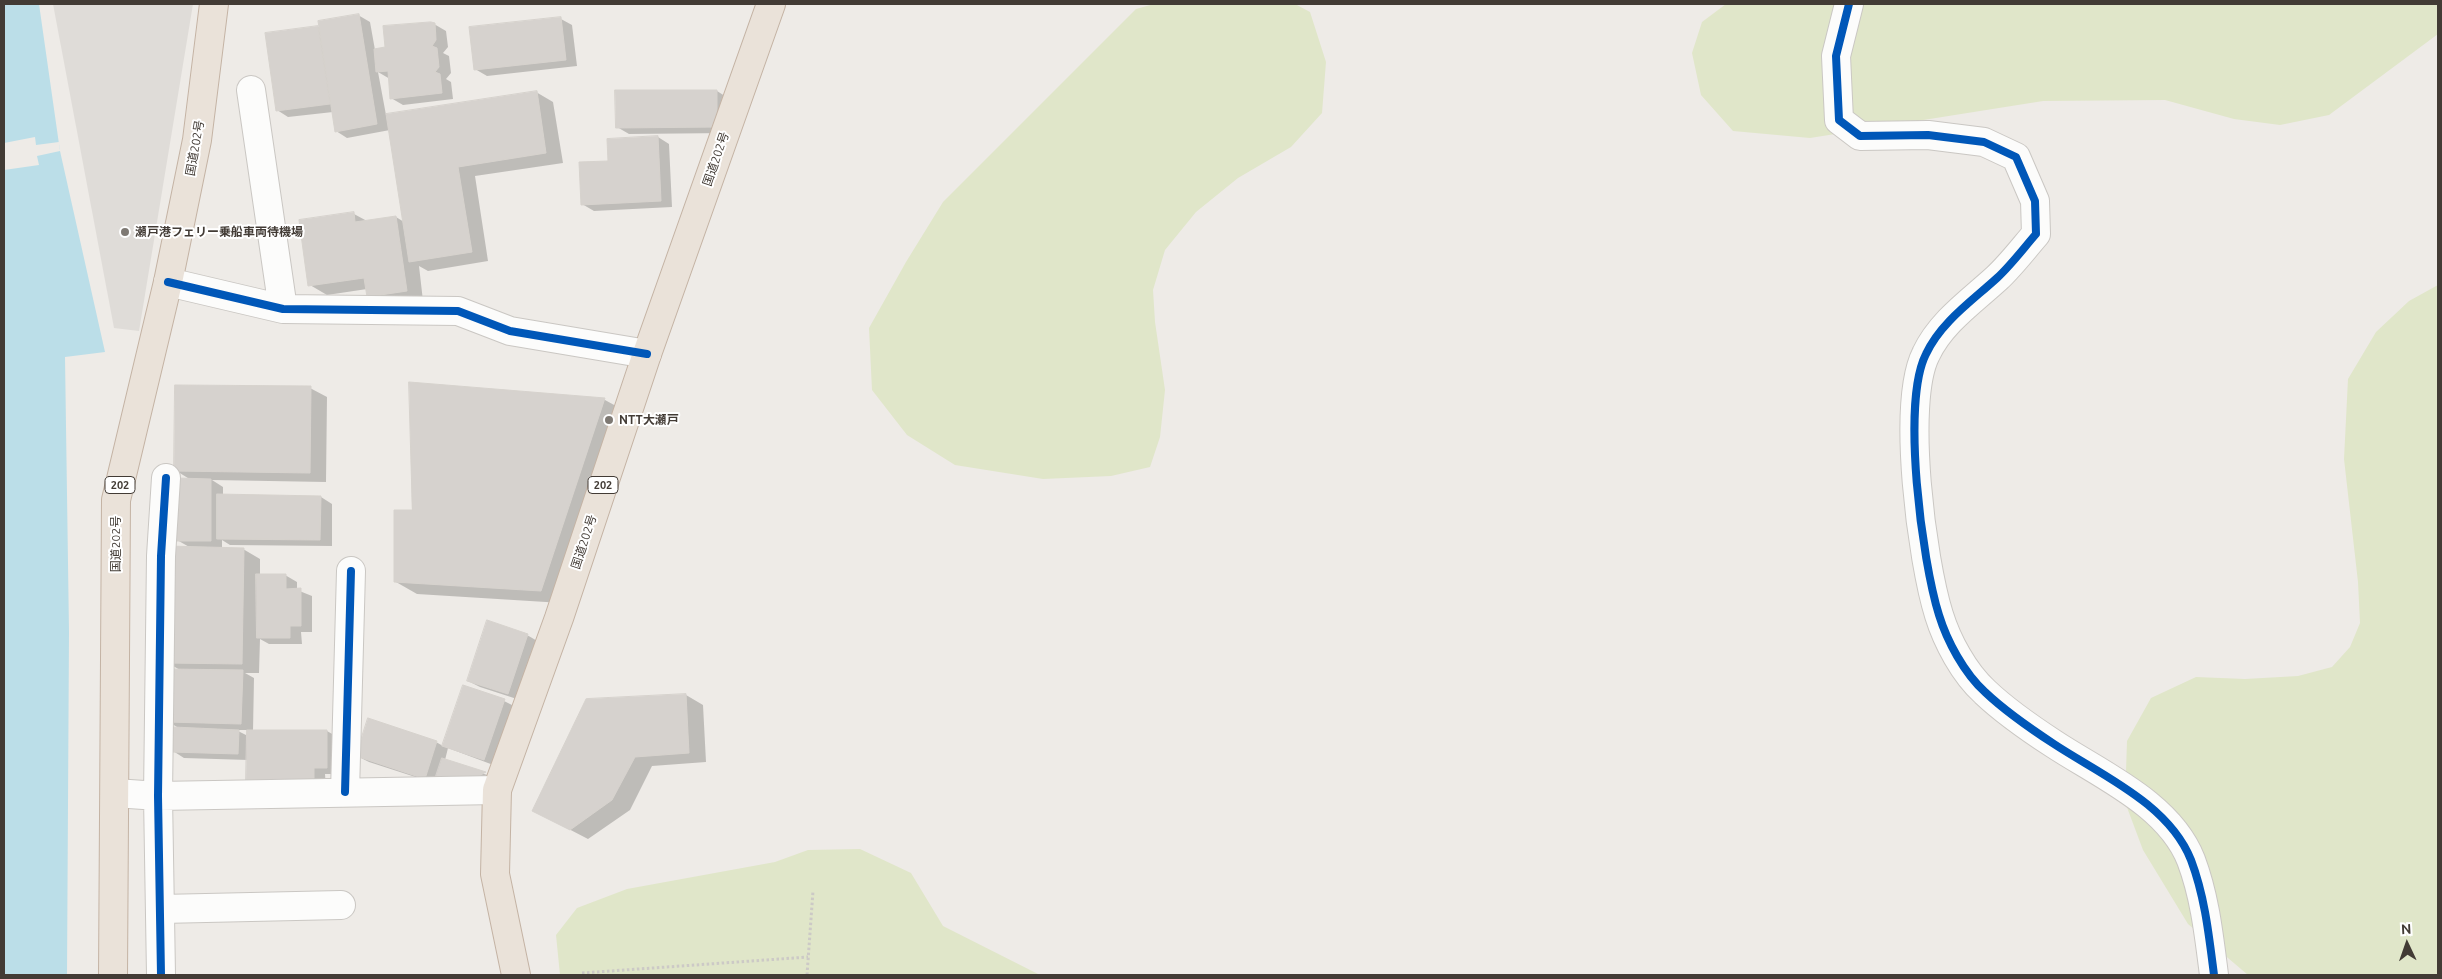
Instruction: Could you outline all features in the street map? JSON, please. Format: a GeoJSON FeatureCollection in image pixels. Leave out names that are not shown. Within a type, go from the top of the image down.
{"type":"FeatureCollection","features":[{"type":"Feature","properties":{"kind":"highway","name":"国道202号"},"geometry":{"type":"LineString","coordinates":[[113,975],[116,500],[168,282],[197,140],[217,4]]}},
{"type":"Feature","properties":{"kind":"highway","name":"国道202号"},"geometry":{"type":"LineString","coordinates":[[516,975],[495,874],[497,790],[559,618],[647,354],[771,4]]}},
{"type":"Feature","properties":{"kind":"street"},"geometry":{"type":"LineString","coordinates":[[1849,4],[1836,56],[1839,120],[1860,136],[1928,135],[1984,142],[2016,158],[2035,201],[2036,234],[1999,276],[1954,316],[1926,354],[1914,395],[1915,447],[1924,549],[1939,615],[1959,660],[1983,692],[2054,744],[2106,775],[2165,819],[2190,858],[2207,917],[2214,975]]}},
{"type":"Feature","properties":{"kind":"street"},"geometry":{"type":"LineString","coordinates":[[251,90],[283,309]]}},
{"type":"Feature","properties":{"kind":"street"},"geometry":{"type":"LineString","coordinates":[[168,282],[283,309],[458,311],[510,331],[647,354]]}},
{"type":"Feature","properties":{"kind":"street"},"geometry":{"type":"LineString","coordinates":[[161,975],[158,796],[161,556],[166,478]]}},
{"type":"Feature","properties":{"kind":"street"},"geometry":{"type":"LineString","coordinates":[[346,792],[351,571]]}},
{"type":"Feature","properties":{"kind":"street"},"geometry":{"type":"LineString","coordinates":[[115,792],[158,796],[497,790]]}},
{"type":"Feature","properties":{"kind":"street"},"geometry":{"type":"LineString","coordinates":[[161,909],[341,905]]}},
{"type":"Feature","properties":{"kind":"path"},"geometry":{"type":"LineString","coordinates":[[807,975],[813,891]]}},
{"type":"Feature","properties":{"kind":"path"},"geometry":{"type":"LineString","coordinates":[[582,973],[808,957]]}},
{"type":"Feature","properties":{"kind":"green space"},"geometry":{"type":"Polygon","coordinates":[[[1154,4],[1295,4],[1310,12],[1326,62],[1322,113],[1291,147],[1238,178],[1196,212],[1165,250],[1153,290],[1155,322],[1165,390],[1160,437],[1150,467],[1111,476],[1043,479],[955,465],[907,435],[872,390],[869,328],[906,262],[943,202],[1136,9],[1154,4]]]}},
{"type":"Feature","properties":{"kind":"green space"},"geometry":{"type":"Polygon","coordinates":[[[1726,4],[2438,4],[2438,34],[2329,115],[2280,125],[2234,119],[2165,100],[2043,101],[1810,138],[1733,131],[1701,95],[1692,53],[1702,22],[1726,4]]]}},
{"type":"Feature","properties":{"kind":"green space"},"geometry":{"type":"Polygon","coordinates":[[[2438,285],[2438,975],[2248,975],[2188,924],[2143,850],[2125,802],[2127,741],[2151,698],[2196,677],[2245,679],[2298,676],[2332,667],[2350,647],[2360,623],[2358,582],[2344,459],[2348,379],[2376,332],[2409,301],[2438,285]]]}},
{"type":"Feature","properties":{"kind":"green space"},"geometry":{"type":"Polygon","coordinates":[[[860,849],[911,873],[943,926],[1040,975],[560,975],[556,935],[577,908],[627,889],[775,862],[808,850],[860,849]]]}},
{"type":"Feature","properties":{"kind":"shaded area","name":"瀬戸港フェリー乗船車両待機場"},"geometry":{"type":"Polygon","coordinates":[[[53,4],[193,4],[139,331],[114,328],[53,4]]]}},
{"type":"Feature","properties":{"kind":"water"},"geometry":{"type":"Polygon","coordinates":[[[4,4],[39,4],[60,151],[105,352],[65,357],[69,632],[67,975],[4,975],[4,4]]]}},
{"type":"Feature","properties":{"kind":"pier"},"geometry":{"type":"Polygon","coordinates":[[[35,137],[36,145],[59,142],[60,151],[37,156],[39,165],[4,170],[4,143],[35,137]]]}},
{"type":"Feature","properties":{"kind":"building"},"geometry":{"type":"Polygon","coordinates":[[[359,14],[377,124],[335,132],[318,21],[359,14]]]}},
{"type":"Feature","properties":{"kind":"building"},"geometry":{"type":"Polygon","coordinates":[[[561,17],[566,60],[474,70],[469,27],[561,17]]]}},
{"type":"Feature","properties":{"kind":"building"},"geometry":{"type":"Polygon","coordinates":[[[435,23],[436,40],[432,46],[437,48],[439,67],[435,72],[440,74],[442,93],[390,99],[388,71],[376,72],[374,49],[385,47],[383,26],[435,23]]]}},
{"type":"Feature","properties":{"kind":"building"},"geometry":{"type":"Polygon","coordinates":[[[318,26],[330,104],[276,111],[265,33],[318,26]]]}},
{"type":"Feature","properties":{"kind":"building"},"geometry":{"type":"Polygon","coordinates":[[[615,90],[717,90],[717,127],[616,128],[615,90]]]}},
{"type":"Feature","properties":{"kind":"building"},"geometry":{"type":"Polygon","coordinates":[[[537,91],[546,153],[458,167],[472,252],[409,262],[386,114],[537,91]]]}},
{"type":"Feature","properties":{"kind":"building"},"geometry":{"type":"Polygon","coordinates":[[[658,136],[661,201],[581,205],[579,162],[608,161],[607,139],[658,136]]]}},
{"type":"Feature","properties":{"kind":"building"},"geometry":{"type":"Polygon","coordinates":[[[354,212],[355,222],[396,216],[407,291],[367,297],[364,278],[308,286],[299,220],[354,212]]]}},
{"type":"Feature","properties":{"kind":"building"},"geometry":{"type":"Polygon","coordinates":[[[409,382],[605,398],[541,591],[394,582],[394,510],[412,510],[409,382]]]}},
{"type":"Feature","properties":{"kind":"building"},"geometry":{"type":"Polygon","coordinates":[[[175,385],[311,386],[310,473],[174,471],[175,385]]]}},
{"type":"Feature","properties":{"kind":"building"},"geometry":{"type":"Polygon","coordinates":[[[177,478],[211,479],[211,541],[176,541],[177,478]]]}},
{"type":"Feature","properties":{"kind":"building"},"geometry":{"type":"Polygon","coordinates":[[[217,494],[321,496],[320,540],[217,539],[217,494]]]}},
{"type":"Feature","properties":{"kind":"building"},"geometry":{"type":"Polygon","coordinates":[[[168,546],[244,548],[242,664],[166,663],[168,546]]]}},
{"type":"Feature","properties":{"kind":"building"},"geometry":{"type":"Polygon","coordinates":[[[256,574],[286,574],[286,589],[301,588],[301,626],[290,626],[290,638],[257,638],[256,574]]]}},
{"type":"Feature","properties":{"kind":"building"},"geometry":{"type":"Polygon","coordinates":[[[487,620],[528,634],[508,694],[467,681],[487,620]]]}},
{"type":"Feature","properties":{"kind":"building"},"geometry":{"type":"Polygon","coordinates":[[[169,669],[243,670],[241,724],[167,722],[169,669]]]}},
{"type":"Feature","properties":{"kind":"building"},"geometry":{"type":"Polygon","coordinates":[[[463,685],[505,699],[484,760],[442,746],[463,685]]]}},
{"type":"Feature","properties":{"kind":"building"},"geometry":{"type":"Polygon","coordinates":[[[686,694],[689,753],[635,757],[612,800],[570,830],[532,811],[586,699],[686,694]]]}},
{"type":"Feature","properties":{"kind":"building"},"geometry":{"type":"Polygon","coordinates":[[[368,718],[437,741],[425,779],[356,756],[368,718]]]}},
{"type":"Feature","properties":{"kind":"building"},"geometry":{"type":"Polygon","coordinates":[[[173,727],[239,730],[238,754],[171,752],[173,727]]]}},
{"type":"Feature","properties":{"kind":"building"},"geometry":{"type":"Polygon","coordinates":[[[247,730],[327,730],[327,768],[314,768],[314,782],[246,781],[247,730]]]}},
{"type":"Feature","properties":{"kind":"building"},"geometry":{"type":"Polygon","coordinates":[[[442,758],[486,772],[461,786],[434,782],[442,758]]]}},
{"type":"Feature","properties":{"kind":"cycle path"},"geometry":{"type":"LineString","coordinates":[[1849,4],[1836,56],[1839,120],[1860,136],[1928,135],[1984,142],[2016,157],[2035,201],[2036,234],[2002,273],[1948,322],[1932,342],[1919,377],[1915,408],[1917,483],[1926,558],[1942,625],[1963,666],[1977,684],[1993,699],[2018,720],[2132,793],[2167,823],[2181,840],[2191,860],[2200,888],[2214,975]]}},
{"type":"Feature","properties":{"kind":"cycle path"},"geometry":{"type":"LineString","coordinates":[[168,282],[283,309],[458,311],[510,331],[647,354]]}},
{"type":"Feature","properties":{"kind":"cycle path"},"geometry":{"type":"LineString","coordinates":[[161,975],[158,796],[161,556],[166,478]]}},
{"type":"Feature","properties":{"kind":"cycle path"},"geometry":{"type":"LineString","coordinates":[[345,792],[351,571]]}},
{"type":"Feature","properties":{"kind":"place","name":"瀬戸港フェリー乗船車両待機場"},"geometry":{"type":"Point","coordinates":[125,232]}},
{"type":"Feature","properties":{"kind":"place","name":"NTT大瀬戸"},"geometry":{"type":"Point","coordinates":[609,420]}}]}
